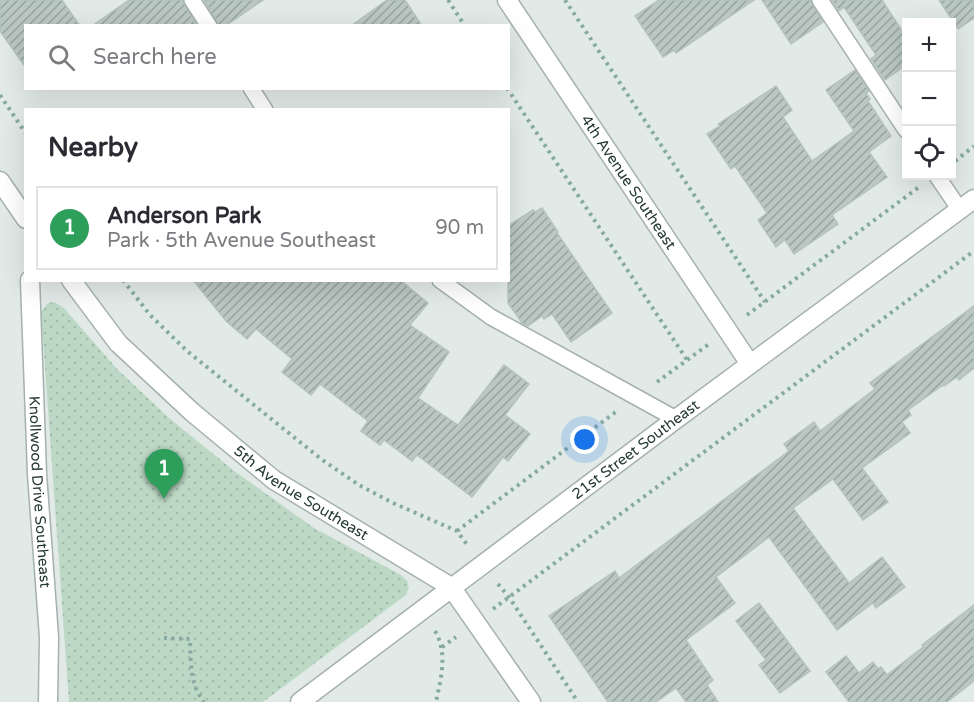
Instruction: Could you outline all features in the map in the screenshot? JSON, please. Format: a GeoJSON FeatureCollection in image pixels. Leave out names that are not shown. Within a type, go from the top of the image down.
{"type":"FeatureCollection","features":[{"type":"Feature","properties":{"kind":"street","name":"4th Avenue Southeast"},"geometry":{"type":"LineString","coordinates":[[507,0],[750,364]]}},
{"type":"Feature","properties":{"kind":"street"},"geometry":{"type":"LineString","coordinates":[[0,181],[24,216]]}},
{"type":"Feature","properties":{"kind":"street","name":"21st Street Southeast"},"geometry":{"type":"LineString","coordinates":[[300,702],[676,419],[967,205]]}},
{"type":"Feature","properties":{"kind":"street","name":"Knollwood Drive Southeast"},"geometry":{"type":"LineString","coordinates":[[30,282],[37,474],[49,637],[48,702]]}},
{"type":"Feature","properties":{"kind":"street","name":"5th Avenue Southeast"},"geometry":{"type":"LineString","coordinates":[[72,282],[118,343],[192,412],[274,480],[451,588],[531,702]]}},
{"type":"Feature","properties":{"kind":"lane"},"geometry":{"type":"LineString","coordinates":[[192,0],[208,24]]}},
{"type":"Feature","properties":{"kind":"lane"},"geometry":{"type":"LineString","coordinates":[[820,0],[903,126]]}},
{"type":"Feature","properties":{"kind":"lane"},"geometry":{"type":"LineString","coordinates":[[252,90],[264,108]]}},
{"type":"Feature","properties":{"kind":"lane"},"geometry":{"type":"LineString","coordinates":[[932,180],[967,205]]}},
{"type":"Feature","properties":{"kind":"lane"},"geometry":{"type":"LineString","coordinates":[[443,282],[491,317],[676,419]]}},
{"type":"Feature","properties":{"kind":"path"},"geometry":{"type":"LineString","coordinates":[[448,0],[464,24]]}},
{"type":"Feature","properties":{"kind":"path"},"geometry":{"type":"LineString","coordinates":[[564,0],[765,302]]}},
{"type":"Feature","properties":{"kind":"path"},"geometry":{"type":"LineString","coordinates":[[508,90],[687,360]]}},
{"type":"Feature","properties":{"kind":"path"},"geometry":{"type":"LineString","coordinates":[[0,96],[24,131]]}},
{"type":"Feature","properties":{"kind":"path"},"geometry":{"type":"LineString","coordinates":[[956,159],[974,146]]}},
{"type":"Feature","properties":{"kind":"path"},"geometry":{"type":"LineString","coordinates":[[744,318],[930,180]]}},
{"type":"Feature","properties":{"kind":"path"},"geometry":{"type":"LineString","coordinates":[[493,609],[974,251]]}},
{"type":"Feature","properties":{"kind":"path"},"geometry":{"type":"LineString","coordinates":[[125,282],[150,315],[187,351],[321,459],[393,503],[457,531],[469,548]]}},
{"type":"Feature","properties":{"kind":"path"},"geometry":{"type":"LineString","coordinates":[[457,531],[710,343]]}},
{"type":"Feature","properties":{"kind":"path"},"geometry":{"type":"LineString","coordinates":[[495,581],[509,597],[578,702]]}},
{"type":"Feature","properties":{"kind":"path"},"geometry":{"type":"LineString","coordinates":[[433,628],[442,647],[443,658],[436,702]]}},
{"type":"Feature","properties":{"kind":"path"},"geometry":{"type":"LineString","coordinates":[[442,647],[458,635]]}},
{"type":"Feature","properties":{"kind":"path"},"geometry":{"type":"LineString","coordinates":[[164,639],[190,639],[191,676],[197,693],[204,702]]}},
{"type":"Feature","properties":{"kind":"green space"},"geometry":{"type":"Polygon","coordinates":[[[54,302],[64,308],[117,369],[168,417],[233,470],[314,528],[401,575],[409,587],[406,595],[263,702],[69,702],[41,312],[48,303],[54,302]]]}},
{"type":"Feature","properties":{"kind":"building"},"geometry":{"type":"Polygon","coordinates":[[[0,0],[62,0],[79,24],[24,24],[24,65],[0,31],[0,0]]]}},
{"type":"Feature","properties":{"kind":"building"},"geometry":{"type":"Polygon","coordinates":[[[129,0],[182,0],[196,24],[95,24],[129,0]]]}},
{"type":"Feature","properties":{"kind":"building"},"geometry":{"type":"Polygon","coordinates":[[[204,0],[263,0],[228,24],[218,24],[204,0]]]}},
{"type":"Feature","properties":{"kind":"building"},"geometry":{"type":"Polygon","coordinates":[[[387,0],[405,0],[421,24],[354,24],[387,0]]]}},
{"type":"Feature","properties":{"kind":"building"},"geometry":{"type":"Polygon","coordinates":[[[659,0],[754,0],[676,53],[674,50],[663,57],[635,16],[659,0]]]}},
{"type":"Feature","properties":{"kind":"building"},"geometry":{"type":"Polygon","coordinates":[[[762,0],[810,0],[823,22],[791,44],[762,0]]]}},
{"type":"Feature","properties":{"kind":"building"},"geometry":{"type":"Polygon","coordinates":[[[832,0],[882,0],[902,31],[902,68],[885,80],[871,59],[876,55],[844,7],[839,11],[832,0]]]}},
{"type":"Feature","properties":{"kind":"building"},"geometry":{"type":"Polygon","coordinates":[[[939,0],[974,0],[974,18],[958,29],[956,18],[951,18],[939,0]]]}},
{"type":"Feature","properties":{"kind":"building"},"geometry":{"type":"Polygon","coordinates":[[[855,70],[869,91],[866,93],[870,99],[868,101],[891,136],[869,152],[887,177],[832,215],[838,224],[794,254],[785,240],[776,247],[758,220],[767,213],[735,166],[731,169],[707,134],[720,126],[718,124],[776,86],[792,110],[783,117],[812,161],[854,131],[826,90],[855,70]]]}},
{"type":"Feature","properties":{"kind":"building"},"geometry":{"type":"Polygon","coordinates":[[[542,208],[612,313],[571,342],[552,314],[544,319],[542,316],[528,326],[522,323],[508,303],[510,225],[533,210],[535,212],[542,208]]]}},
{"type":"Feature","properties":{"kind":"building"},"geometry":{"type":"Polygon","coordinates":[[[195,282],[402,282],[428,303],[410,325],[449,352],[418,398],[458,425],[504,365],[529,384],[505,415],[530,434],[508,461],[503,457],[472,497],[417,455],[412,461],[384,440],[380,445],[361,431],[368,421],[320,384],[311,395],[282,372],[292,359],[256,329],[247,339],[226,321],[195,282]]]}},
{"type":"Feature","properties":{"kind":"building"},"geometry":{"type":"Polygon","coordinates":[[[974,306],[974,368],[959,380],[957,377],[943,385],[908,410],[911,415],[902,422],[910,433],[862,468],[888,502],[863,520],[833,479],[793,508],[849,583],[882,557],[905,587],[876,608],[873,603],[837,630],[769,537],[716,577],[735,603],[686,640],[713,680],[707,685],[718,702],[686,702],[676,688],[656,702],[608,702],[549,616],[615,571],[619,578],[789,451],[784,444],[814,422],[820,431],[875,389],[870,383],[974,306]]]}},
{"type":"Feature","properties":{"kind":"building"},"geometry":{"type":"Polygon","coordinates":[[[759,603],[810,671],[780,693],[759,665],[766,660],[736,621],[759,603]]]}},
{"type":"Feature","properties":{"kind":"building"},"geometry":{"type":"Polygon","coordinates":[[[974,605],[974,681],[947,702],[849,702],[826,672],[846,656],[859,673],[873,662],[887,675],[974,605]]]}},
{"type":"Feature","properties":{"kind":"place","name":"Anderson Park"},"geometry":{"type":"Point","coordinates":[164,499]}}]}
